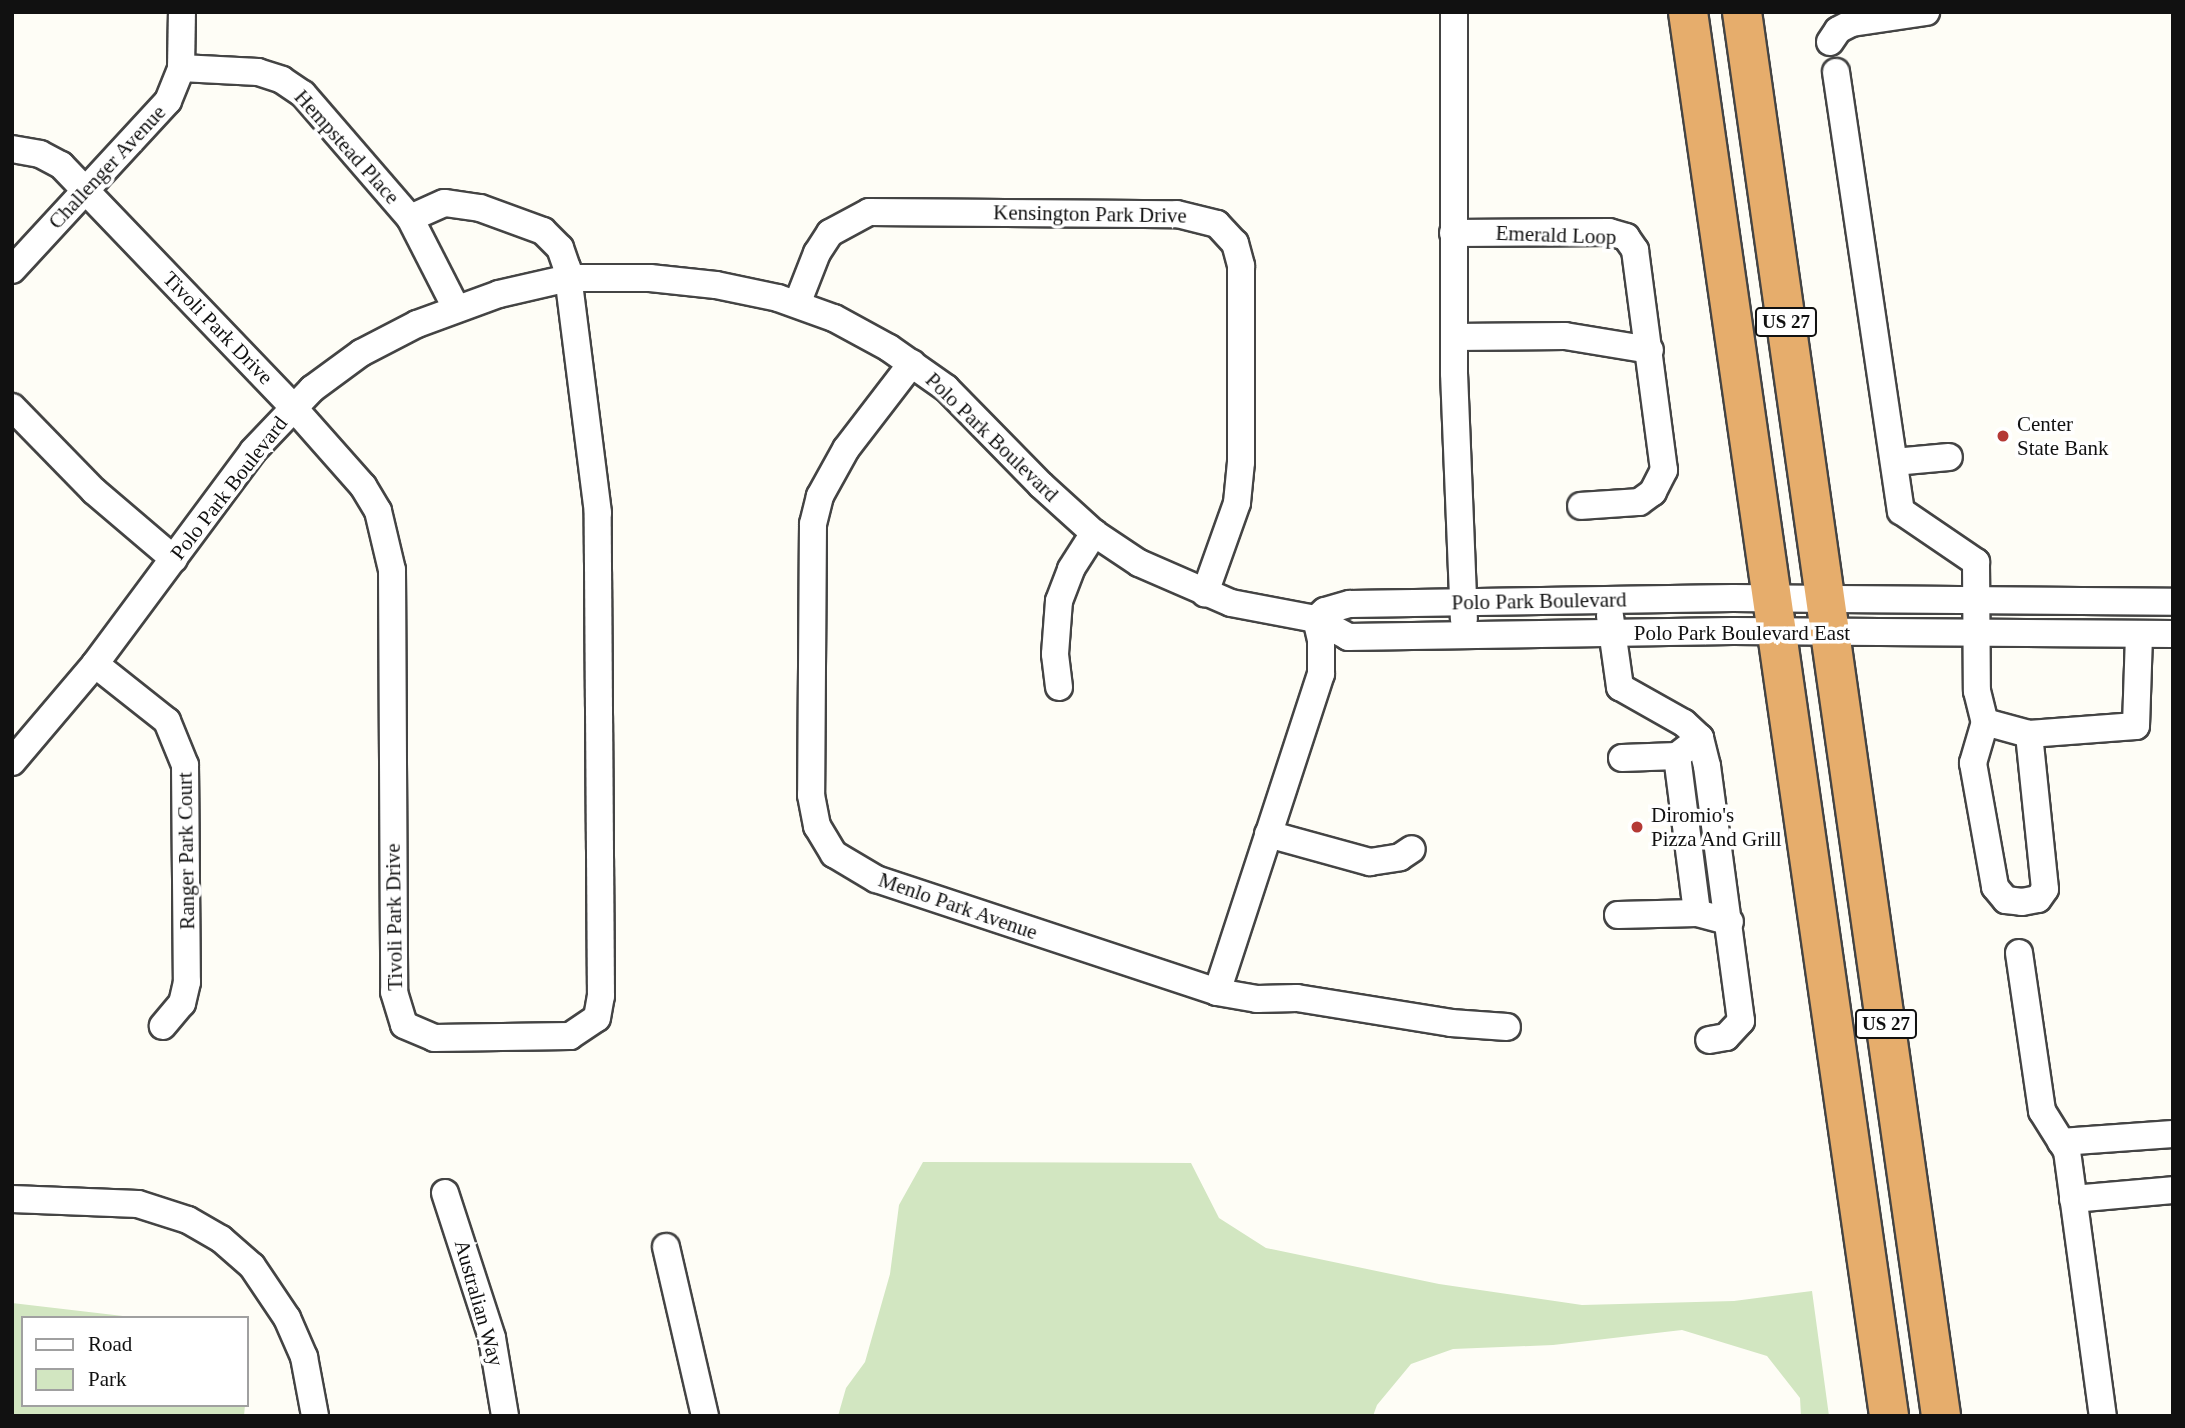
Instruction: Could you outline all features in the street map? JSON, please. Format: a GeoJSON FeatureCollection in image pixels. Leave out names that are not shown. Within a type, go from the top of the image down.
{"type":"FeatureCollection","features":[{"type":"Feature","properties":{"kind":"highway","name":"US 27"},"geometry":{"type":"LineString","coordinates":[[1688,12],[1889,1416]]}},
{"type":"Feature","properties":{"kind":"highway","name":"US 27"},"geometry":{"type":"LineString","coordinates":[[1742,12],[1941,1416]]}},
{"type":"Feature","properties":{"kind":"street","name":"Challenger Avenue"},"geometry":{"type":"LineString","coordinates":[[12,270],[160,113],[181,68],[182,12]]}},
{"type":"Feature","properties":{"kind":"street"},"geometry":{"type":"LineString","coordinates":[[1454,12],[1454,337],[1465,635]]}},
{"type":"Feature","properties":{"kind":"street"},"geometry":{"type":"LineString","coordinates":[[1830,42],[1838,30],[1852,23],[1926,12]]}},
{"type":"Feature","properties":{"kind":"street","name":"Hempstead Place"},"geometry":{"type":"LineString","coordinates":[[181,68],[258,72],[292,86],[410,218],[456,308]]}},
{"type":"Feature","properties":{"kind":"street"},"geometry":{"type":"LineString","coordinates":[[1836,72],[1901,511],[1976,562],[1977,691],[1984,722],[1973,763],[1995,887],[2006,900],[2022,902],[2038,899],[2045,889],[2029,734]]}},
{"type":"Feature","properties":{"kind":"street","name":"Tivoli Park Drive"},"geometry":{"type":"LineString","coordinates":[[12,149],[51,159],[86,190],[293,407],[363,486],[388,540],[394,992],[398,1016],[412,1032],[434,1038],[558,1038],[581,1032],[597,1018],[601,996],[598,534],[569,278],[555,242],[522,222],[454,202],[410,218]]}},
{"type":"Feature","properties":{"kind":"street","name":"Kensington Park Drive"},"geometry":{"type":"LineString","coordinates":[[797,304],[817,253],[830,233],[848,219],[869,212],[1177,214],[1217,224],[1234,243],[1241,266],[1241,462],[1237,503],[1205,593]]}},
{"type":"Feature","properties":{"kind":"street","name":"Emerald Loop"},"geometry":{"type":"LineString","coordinates":[[1453,233],[1609,232],[1626,237],[1635,250],[1664,451],[1662,477],[1639,502],[1581,506]]}},
{"type":"Feature","properties":{"kind":"street","name":"Polo Park Boulevard"},"geometry":{"type":"LineString","coordinates":[[12,762],[95,664],[253,451],[293,407],[361,353],[456,308],[569,278],[696,282],[797,304],[853,327],[912,363],[961,402],[1094,533],[1139,563],[1205,593],[1257,610],[1316,620],[1325,611],[1350,604],[1609,600],[1774,615],[1828,615]]}},
{"type":"Feature","properties":{"kind":"street"},"geometry":{"type":"LineString","coordinates":[[1454,337],[1565,336],[1650,350]]}},
{"type":"Feature","properties":{"kind":"street","name":"Menlo Park Avenue"},"geometry":{"type":"LineString","coordinates":[[912,363],[846,449],[820,496],[813,524],[811,795],[824,842],[846,864],[876,879],[1217,992],[1272,999],[1297,998],[1451,1023],[1507,1027]]}},
{"type":"Feature","properties":{"kind":"street"},"geometry":{"type":"LineString","coordinates":[[12,407],[94,491],[174,559]]}},
{"type":"Feature","properties":{"kind":"street"},"geometry":{"type":"LineString","coordinates":[[1894,462],[1949,457]]}},
{"type":"Feature","properties":{"kind":"street"},"geometry":{"type":"LineString","coordinates":[[1059,687],[1055,636],[1059,601],[1071,569],[1094,533]]}},
{"type":"Feature","properties":{"kind":"street"},"geometry":{"type":"LineString","coordinates":[[1609,600],[1611,633],[1620,687],[1684,723],[1700,738],[1730,922],[1741,1021],[1726,1037],[1709,1040]]}},
{"type":"Feature","properties":{"kind":"street","name":"Polo Park Boulevard East"},"geometry":{"type":"LineString","coordinates":[[1828,615],[1978,601],[2173,601]]}},
{"type":"Feature","properties":{"kind":"street","name":"Polo Park Boulevard East"},"geometry":{"type":"LineString","coordinates":[[1316,620],[1348,636],[1465,635],[1611,633],[1774,615]]}},
{"type":"Feature","properties":{"kind":"street","name":"Polo Park Boulevard East"},"geometry":{"type":"LineString","coordinates":[[1828,615],[1978,634],[2173,634]]}},
{"type":"Feature","properties":{"kind":"street"},"geometry":{"type":"LineString","coordinates":[[1316,620],[1322,663]]}},
{"type":"Feature","properties":{"kind":"street"},"geometry":{"type":"LineString","coordinates":[[1984,722],[2029,734],[2136,726],[2139,634]]}},
{"type":"Feature","properties":{"kind":"street"},"geometry":{"type":"LineString","coordinates":[[1217,992],[1322,663],[1328,651],[1348,636]]}},
{"type":"Feature","properties":{"kind":"street","name":"Ranger Park Court"},"geometry":{"type":"LineString","coordinates":[[95,664],[167,721],[185,765],[187,982],[182,1003],[163,1026]]}},
{"type":"Feature","properties":{"kind":"street"},"geometry":{"type":"LineString","coordinates":[[1622,758],[1677,756],[1700,738]]}},
{"type":"Feature","properties":{"kind":"street"},"geometry":{"type":"LineString","coordinates":[[1677,756],[1697,913]]}},
{"type":"Feature","properties":{"kind":"street"},"geometry":{"type":"LineString","coordinates":[[1268,834],[1370,862],[1392,859],[1412,849]]}},
{"type":"Feature","properties":{"kind":"street"},"geometry":{"type":"LineString","coordinates":[[1618,915],[1697,913],[1730,922]]}},
{"type":"Feature","properties":{"kind":"street"},"geometry":{"type":"LineString","coordinates":[[2018,953],[2042,1111],[2067,1151],[2104,1416]]}},
{"type":"Feature","properties":{"kind":"street"},"geometry":{"type":"LineString","coordinates":[[2061,1142],[2173,1134]]}},
{"type":"Feature","properties":{"kind":"street"},"geometry":{"type":"LineString","coordinates":[[2073,1199],[2173,1190]]}},
{"type":"Feature","properties":{"kind":"street","name":"Australian Way"},"geometry":{"type":"LineString","coordinates":[[445,1193],[492,1338],[505,1416]]}},
{"type":"Feature","properties":{"kind":"street"},"geometry":{"type":"LineString","coordinates":[[12,1199],[138,1204],[188,1220],[221,1239],[252,1266],[287,1318],[304,1357],[315,1416]]}},
{"type":"Feature","properties":{"kind":"street"},"geometry":{"type":"LineString","coordinates":[[666,1247],[705,1416]]}},
{"type":"Feature","properties":{"kind":"green space"},"geometry":{"type":"Polygon","coordinates":[[[923,1162],[1191,1163],[1219,1218],[1266,1248],[1439,1284],[1582,1305],[1734,1301],[1812,1291],[1829,1416],[1801,1416],[1800,1398],[1767,1356],[1682,1330],[1553,1345],[1453,1349],[1411,1364],[1377,1405],[1373,1416],[838,1416],[846,1388],[865,1362],[890,1274],[899,1205],[923,1162]]]}},
{"type":"Feature","properties":{"kind":"green space"},"geometry":{"type":"Polygon","coordinates":[[[12,1303],[123,1316],[21,1316],[21,1407],[245,1407],[244,1416],[12,1416],[12,1303]]]}},
{"type":"Feature","properties":{"kind":"place","name":"Center State Bank"},"geometry":{"type":"Point","coordinates":[2003,436]}},
{"type":"Feature","properties":{"kind":"place","name":"Diromio's Pizza And Grill"},"geometry":{"type":"Point","coordinates":[1637,827]}}]}
